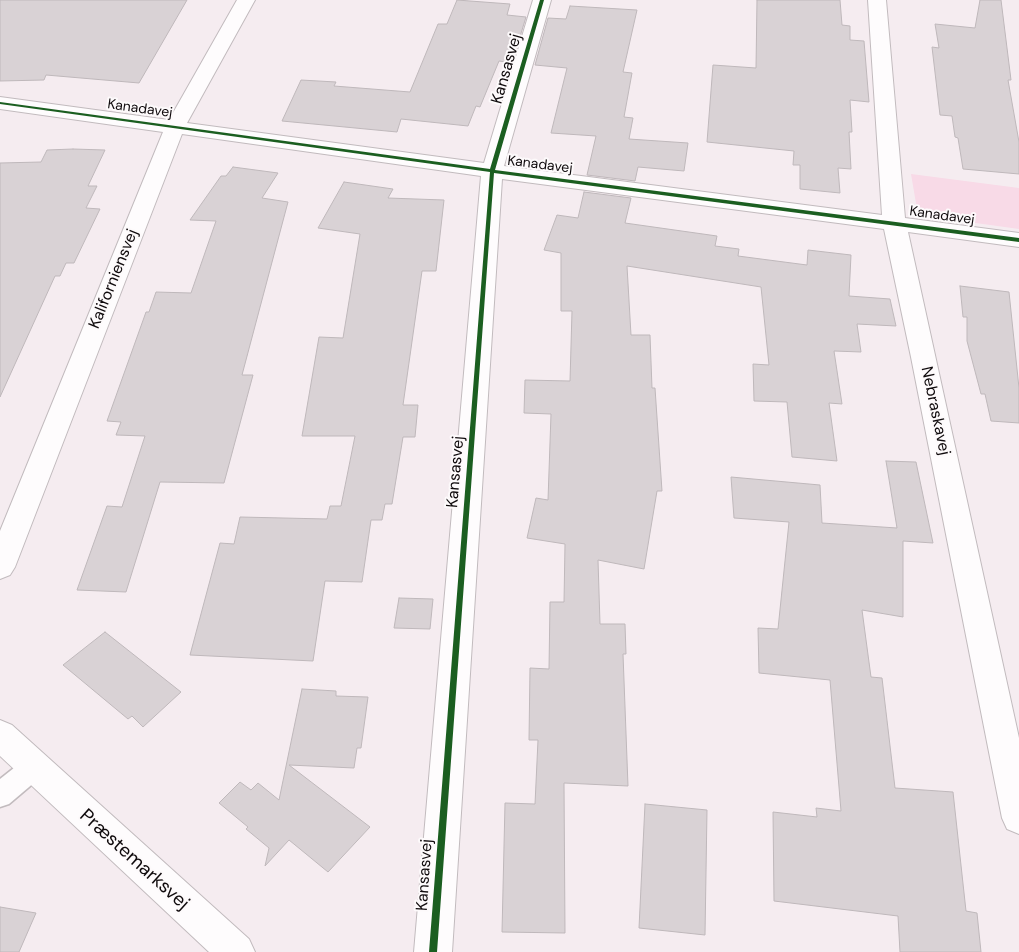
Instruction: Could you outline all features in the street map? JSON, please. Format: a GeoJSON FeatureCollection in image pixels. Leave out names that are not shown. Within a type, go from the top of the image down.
{"type":"FeatureCollection","features":[{"type":"Feature","properties":{"kind":"street","name":"Kaliforniensvej"},"geometry":{"type":"LineString","coordinates":[[0,567],[175,126],[246,0]]}},
{"type":"Feature","properties":{"kind":"street","name":"Kansasvej"},"geometry":{"type":"LineString","coordinates":[[433,952],[492,171],[542,0]]}},
{"type":"Feature","properties":{"kind":"street","name":"Nebraskavej"},"geometry":{"type":"LineString","coordinates":[[877,0],[894,222],[924,357],[1019,818]]}},
{"type":"Feature","properties":{"kind":"street","name":"Kanadavej"},"geometry":{"type":"LineString","coordinates":[[0,103],[492,171],[894,222],[1019,240]]}},
{"type":"Feature","properties":{"kind":"street","name":"Præstemarksvej"},"geometry":{"type":"LineString","coordinates":[[0,736],[236,952]]}},
{"type":"Feature","properties":{"kind":"lane"},"geometry":{"type":"LineString","coordinates":[[0,795],[33,768]]}},
{"type":"Feature","properties":{"kind":"shaded area"},"geometry":{"type":"Polygon","coordinates":[[[911,174],[1019,188],[1019,229],[918,215],[911,174]]]}},
{"type":"Feature","properties":{"kind":"building"},"geometry":{"type":"Polygon","coordinates":[[[0,0],[187,0],[139,83],[46,75],[44,80],[0,81],[0,0]]]}},
{"type":"Feature","properties":{"kind":"building"},"geometry":{"type":"Polygon","coordinates":[[[457,0],[510,4],[507,15],[526,17],[512,63],[499,61],[480,107],[476,106],[468,126],[401,119],[397,132],[282,121],[301,80],[336,82],[334,86],[410,92],[438,24],[447,24],[457,0]]]}},
{"type":"Feature","properties":{"kind":"building"},"geometry":{"type":"Polygon","coordinates":[[[757,0],[840,0],[842,25],[850,26],[850,40],[864,41],[869,102],[850,100],[852,132],[849,132],[851,169],[838,168],[840,193],[800,189],[800,165],[793,165],[794,151],[707,142],[713,65],[756,68],[757,0]]]}},
{"type":"Feature","properties":{"kind":"building"},"geometry":{"type":"Polygon","coordinates":[[[980,0],[1001,0],[1011,80],[1008,80],[1019,142],[1019,174],[963,169],[952,116],[940,115],[932,47],[939,48],[935,24],[975,28],[980,0]]]}},
{"type":"Feature","properties":{"kind":"building"},"geometry":{"type":"Polygon","coordinates":[[[570,6],[637,10],[623,72],[632,73],[624,117],[633,118],[629,139],[688,143],[684,171],[638,167],[635,181],[587,175],[596,136],[551,133],[567,68],[535,65],[548,18],[566,19],[570,6]]]}},
{"type":"Feature","properties":{"kind":"building"},"geometry":{"type":"Polygon","coordinates":[[[47,150],[105,150],[88,186],[97,186],[86,208],[100,209],[74,263],[66,263],[60,276],[55,276],[0,397],[0,163],[41,162],[47,150]]]}},
{"type":"Feature","properties":{"kind":"building"},"geometry":{"type":"Polygon","coordinates":[[[233,167],[278,173],[262,198],[288,202],[242,375],[253,375],[224,483],[160,482],[126,592],[77,590],[107,506],[122,507],[145,436],[116,435],[121,422],[107,421],[146,312],[149,312],[156,292],[191,293],[216,221],[190,220],[221,176],[226,176],[233,167]]]}},
{"type":"Feature","properties":{"kind":"building"},"geometry":{"type":"Polygon","coordinates":[[[344,182],[393,189],[388,198],[444,200],[436,271],[422,271],[403,405],[418,405],[415,437],[403,437],[392,504],[385,504],[382,520],[371,520],[362,582],[325,581],[313,661],[190,655],[220,543],[234,544],[240,517],[327,519],[330,506],[341,506],[355,436],[302,436],[319,337],[343,338],[360,234],[318,228],[344,182]]]}},
{"type":"Feature","properties":{"kind":"building"},"geometry":{"type":"Polygon","coordinates":[[[584,192],[631,198],[625,223],[717,236],[715,246],[739,249],[738,256],[807,265],[808,250],[851,255],[849,296],[890,299],[896,326],[857,324],[861,352],[834,351],[842,404],[829,403],[837,461],[792,457],[787,402],[754,401],[753,364],[769,365],[761,287],[627,266],[631,335],[650,335],[652,388],[655,388],[662,491],[657,491],[644,569],[598,560],[600,624],[625,624],[626,654],[623,654],[628,786],[564,783],[565,933],[502,932],[505,803],[535,804],[538,740],[529,740],[530,668],[549,669],[550,602],[564,602],[565,544],[527,538],[536,498],[548,500],[551,414],[524,413],[525,380],[570,381],[572,311],[561,311],[561,253],[544,250],[557,215],[578,218],[584,192]]]}},
{"type":"Feature","properties":{"kind":"building"},"geometry":{"type":"Polygon","coordinates":[[[960,286],[1009,292],[1019,388],[1019,423],[991,421],[985,394],[981,394],[967,341],[967,317],[963,317],[960,286]]]}},
{"type":"Feature","properties":{"kind":"building"},"geometry":{"type":"Polygon","coordinates":[[[886,461],[916,462],[933,543],[903,541],[903,617],[862,610],[871,677],[882,678],[895,788],[953,792],[966,911],[977,913],[981,952],[900,952],[898,916],[774,901],[773,812],[817,817],[816,808],[841,811],[830,680],[759,673],[758,628],[778,629],[789,522],[734,518],[731,477],[820,485],[822,523],[897,528],[886,461]]]}},
{"type":"Feature","properties":{"kind":"building"},"geometry":{"type":"Polygon","coordinates":[[[399,598],[433,599],[430,629],[394,628],[399,598]]]}},
{"type":"Feature","properties":{"kind":"building"},"geometry":{"type":"Polygon","coordinates":[[[105,632],[181,692],[143,727],[132,716],[128,719],[63,665],[105,632]]]}},
{"type":"Feature","properties":{"kind":"building"},"geometry":{"type":"Polygon","coordinates":[[[302,689],[336,691],[336,696],[368,697],[361,748],[357,748],[354,768],[289,765],[370,827],[328,872],[289,840],[265,866],[269,848],[246,829],[248,827],[219,803],[240,782],[251,790],[258,783],[279,800],[302,689]]]}},
{"type":"Feature","properties":{"kind":"building"},"geometry":{"type":"Polygon","coordinates":[[[645,804],[707,810],[705,935],[639,928],[645,804]]]}},
{"type":"Feature","properties":{"kind":"building"},"geometry":{"type":"Polygon","coordinates":[[[0,907],[36,913],[19,952],[0,952],[0,907]]]}},
{"type":"Feature","properties":{"kind":"cycle path"},"geometry":{"type":"LineString","coordinates":[[433,952],[492,171],[542,0]]}},
{"type":"Feature","properties":{"kind":"cycle path"},"geometry":{"type":"LineString","coordinates":[[0,103],[492,171],[1019,240]]}}]}
